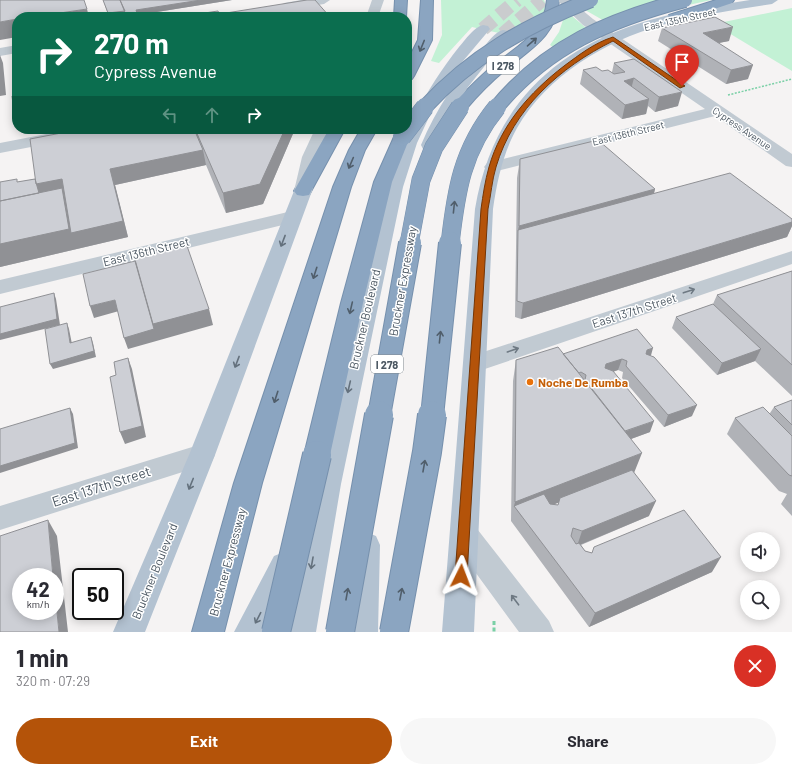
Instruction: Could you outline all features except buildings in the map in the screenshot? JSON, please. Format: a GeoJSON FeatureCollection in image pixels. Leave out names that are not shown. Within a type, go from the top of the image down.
{"type":"FeatureCollection","features":[{"type":"Feature","properties":{"kind":"highway"},"geometry":{"type":"LineString","coordinates":[[400,12],[401,0]]}},
{"type":"Feature","properties":{"kind":"highway","name":"Bruckner Expressway"},"geometry":{"type":"LineString","coordinates":[[340,632],[416,200],[425,167],[441,133],[461,105],[487,78],[536,38],[546,26],[550,19],[553,0]]}},
{"type":"Feature","properties":{"kind":"highway"},"geometry":{"type":"LineString","coordinates":[[412,124],[435,94],[475,60],[521,30],[591,0]]}},
{"type":"Feature","properties":{"kind":"highway"},"geometry":{"type":"LineString","coordinates":[[394,632],[427,452],[455,197],[463,166],[470,148],[480,130],[500,102],[526,76],[555,54],[577,39],[607,25],[636,14],[685,0]]}},
{"type":"Feature","properties":{"kind":"highway"},"geometry":{"type":"LineString","coordinates":[[674,18],[728,0]]}},
{"type":"Feature","properties":{"kind":"highway"},"geometry":{"type":"LineString","coordinates":[[412,67],[424,44],[428,7]]}},
{"type":"Feature","properties":{"kind":"highway"},"geometry":{"type":"LineString","coordinates":[[303,191],[334,134]]}},
{"type":"Feature","properties":{"kind":"highway","name":"Bruckner Expressway"},"geometry":{"type":"LineString","coordinates":[[208,632],[248,483],[342,187],[356,150],[366,134]]}},
{"type":"Feature","properties":{"kind":"highway"},"geometry":{"type":"LineString","coordinates":[[276,632],[352,303],[383,182],[404,134]]}},
{"type":"Feature","properties":{"kind":"main road","name":"East 135th Street"},"geometry":{"type":"LineString","coordinates":[[613,38],[642,27],[674,18],[772,0]]}},
{"type":"Feature","properties":{"kind":"main road","name":"Bruckner Boulevard"},"geometry":{"type":"LineString","coordinates":[[300,632],[327,484],[394,187],[403,154],[438,85],[453,62],[493,31],[432,136],[416,187],[392,323],[367,508],[362,632]]}},
{"type":"Feature","properties":{"kind":"main road"},"geometry":{"type":"LineString","coordinates":[[458,632],[476,363],[484,209],[493,167],[509,129],[533,96],[574,60],[613,38]]}},
{"type":"Feature","properties":{"kind":"main road","name":"Bruckner Boulevard"},"geometry":{"type":"LineString","coordinates":[[129,632],[202,455],[292,216],[303,191]]}},
{"type":"Feature","properties":{"kind":"main road"},"geometry":{"type":"LineString","coordinates":[[250,632],[327,484]]}},
{"type":"Feature","properties":{"kind":"street"},"geometry":{"type":"LineString","coordinates":[[279,7],[324,0]]}},
{"type":"Feature","properties":{"kind":"street"},"geometry":{"type":"LineString","coordinates":[[374,12],[378,0]]}},
{"type":"Feature","properties":{"kind":"street","name":"Cypress Avenue"},"geometry":{"type":"LineString","coordinates":[[563,0],[588,22],[792,162]]}},
{"type":"Feature","properties":{"kind":"street"},"geometry":{"type":"LineString","coordinates":[[0,52],[12,50]]}},
{"type":"Feature","properties":{"kind":"street","name":"East 136th Street"},"geometry":{"type":"LineString","coordinates":[[493,167],[717,111]]}},
{"type":"Feature","properties":{"kind":"street"},"geometry":{"type":"LineString","coordinates":[[0,148],[72,134]]}},
{"type":"Feature","properties":{"kind":"street","name":"Bruckner Boulevard"},"geometry":{"type":"LineString","coordinates":[[303,191],[311,157],[321,134]]}},
{"type":"Feature","properties":{"kind":"street","name":"East 136th Street"},"geometry":{"type":"LineString","coordinates":[[0,287],[292,216]]}},
{"type":"Feature","properties":{"kind":"street","name":"East 137th Street"},"geometry":{"type":"LineString","coordinates":[[476,363],[792,257]]}},
{"type":"Feature","properties":{"kind":"street","name":"East 137th Street"},"geometry":{"type":"LineString","coordinates":[[0,518],[202,455]]}},
{"type":"Feature","properties":{"kind":"street"},"geometry":{"type":"LineString","coordinates":[[464,534],[538,632]]}},
{"type":"Feature","properties":{"kind":"path"},"geometry":{"type":"LineString","coordinates":[[726,96],[792,79]]}},
{"type":"Feature","properties":{"kind":"green space"},"geometry":{"type":"Polygon","coordinates":[[[441,0],[544,0],[546,5],[539,28],[525,39],[472,27],[439,63],[431,61],[442,35],[441,0]]]}},
{"type":"Feature","properties":{"kind":"green space"},"geometry":{"type":"Polygon","coordinates":[[[572,0],[711,0],[608,23],[571,2],[572,0]]]}},
{"type":"Feature","properties":{"kind":"green space"},"geometry":{"type":"Polygon","coordinates":[[[792,8],[792,71],[714,24],[792,8]]]}},
{"type":"Feature","properties":{"kind":"green space"},"geometry":{"type":"Polygon","coordinates":[[[566,11],[591,32],[554,48],[550,45],[559,32],[566,11]]]}},
{"type":"Feature","properties":{"kind":"tunnel"},"geometry":{"type":"LineString","coordinates":[[483,29],[517,0]]}},
{"type":"Feature","properties":{"kind":"tunnel"},"geometry":{"type":"LineString","coordinates":[[503,34],[542,0]]}},
{"type":"Feature","properties":{"kind":"place","name":"Noche De Rumba"},"geometry":{"type":"Point","coordinates":[530,382]}},
{"type":"Feature","properties":{"kind":"route"},"geometry":{"type":"LineString","coordinates":[[461,576],[476,363],[484,209],[487,188],[493,167],[509,129],[520,111],[547,82],[587,51],[613,38],[682,86]]}}]}
